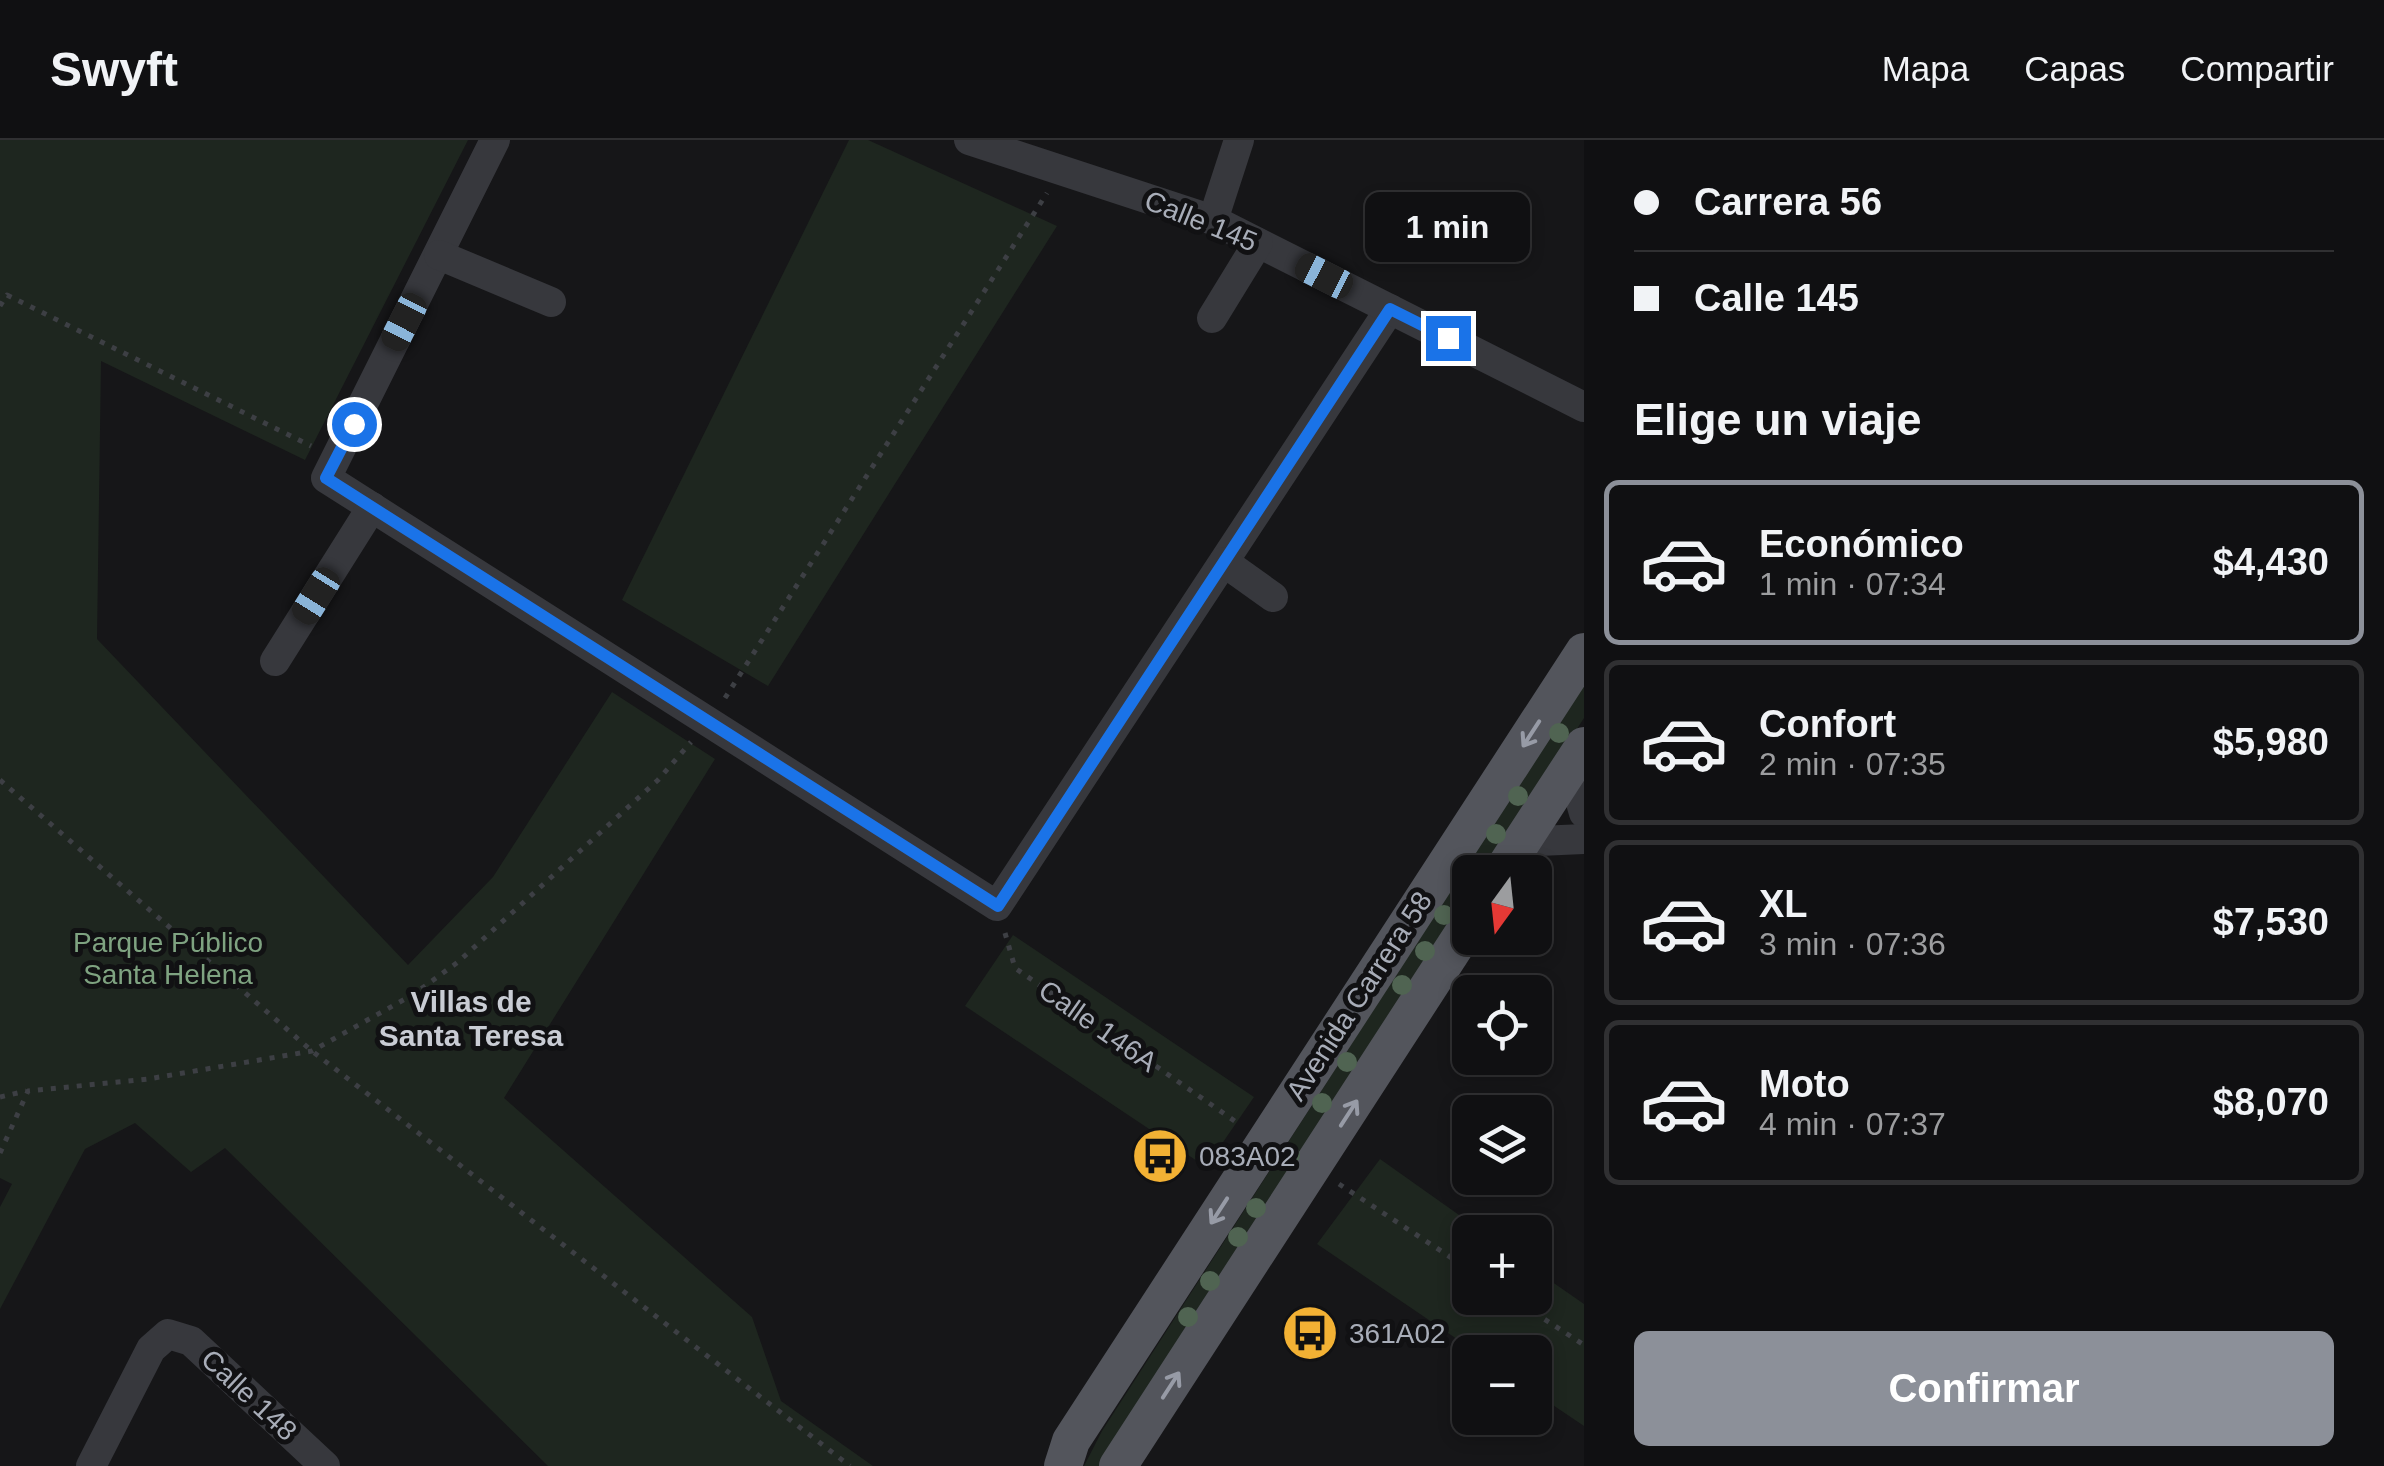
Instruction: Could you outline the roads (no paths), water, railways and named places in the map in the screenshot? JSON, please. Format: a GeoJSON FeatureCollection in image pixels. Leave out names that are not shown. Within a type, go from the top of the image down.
{"type":"FeatureCollection","features":[{"type":"Feature","properties":{"kind":"main road","name":"Avenida Carrera 58"},"geometry":{"type":"LineString","coordinates":[[1062,1458],[1584,652]]}},
{"type":"Feature","properties":{"kind":"main road"},"geometry":{"type":"LineString","coordinates":[[1514,855],[1580,753]]}},
{"type":"Feature","properties":{"kind":"main road","name":"Avenida Carrera 58"},"geometry":{"type":"LineString","coordinates":[[1118,1466],[1452,951]]}},
{"type":"Feature","properties":{"kind":"street"},"geometry":{"type":"LineString","coordinates":[[495,140],[331,468],[372,507],[998,906],[1390,309]]}},
{"type":"Feature","properties":{"kind":"street","name":"Calle 145"},"geometry":{"type":"LineString","coordinates":[[969,140],[1213,220],[1584,407]]}},
{"type":"Feature","properties":{"kind":"street"},"geometry":{"type":"LineString","coordinates":[[1213,220],[1239,140]]}},
{"type":"Feature","properties":{"kind":"street"},"geometry":{"type":"LineString","coordinates":[[1212,318],[1258,243]]}},
{"type":"Feature","properties":{"kind":"street"},"geometry":{"type":"LineString","coordinates":[[438,254],[550,302]]}},
{"type":"Feature","properties":{"kind":"street"},"geometry":{"type":"LineString","coordinates":[[275,662],[372,507]]}},
{"type":"Feature","properties":{"kind":"street"},"geometry":{"type":"LineString","coordinates":[[1224,562],[1273,597]]}},
{"type":"Feature","properties":{"kind":"street"},"geometry":{"type":"LineString","coordinates":[[1580,753],[1575,782],[1584,813]]}},
{"type":"Feature","properties":{"kind":"street"},"geometry":{"type":"LineString","coordinates":[[1519,855],[1550,839],[1584,839]]}},
{"type":"Feature","properties":{"kind":"street","name":"Calle 148"},"geometry":{"type":"LineString","coordinates":[[92,1466],[151,1349],[168,1334],[191,1341],[325,1466]]}},
{"type":"Feature","properties":{"kind":"place","name":"083A02"},"geometry":{"type":"Point","coordinates":[1160,1156]}},
{"type":"Feature","properties":{"kind":"place","name":"361A02"},"geometry":{"type":"Point","coordinates":[1310,1333]}},
{"type":"Feature","properties":{"kind":"district","name":"Villas de Santa Teresa"},"geometry":{"type":"Point","coordinates":[471,1018]}},
{"type":"Feature","properties":{"kind":"park label","name":"Parque Público Santa Helena"},"geometry":{"type":"Point","coordinates":[168,958]}}]}
